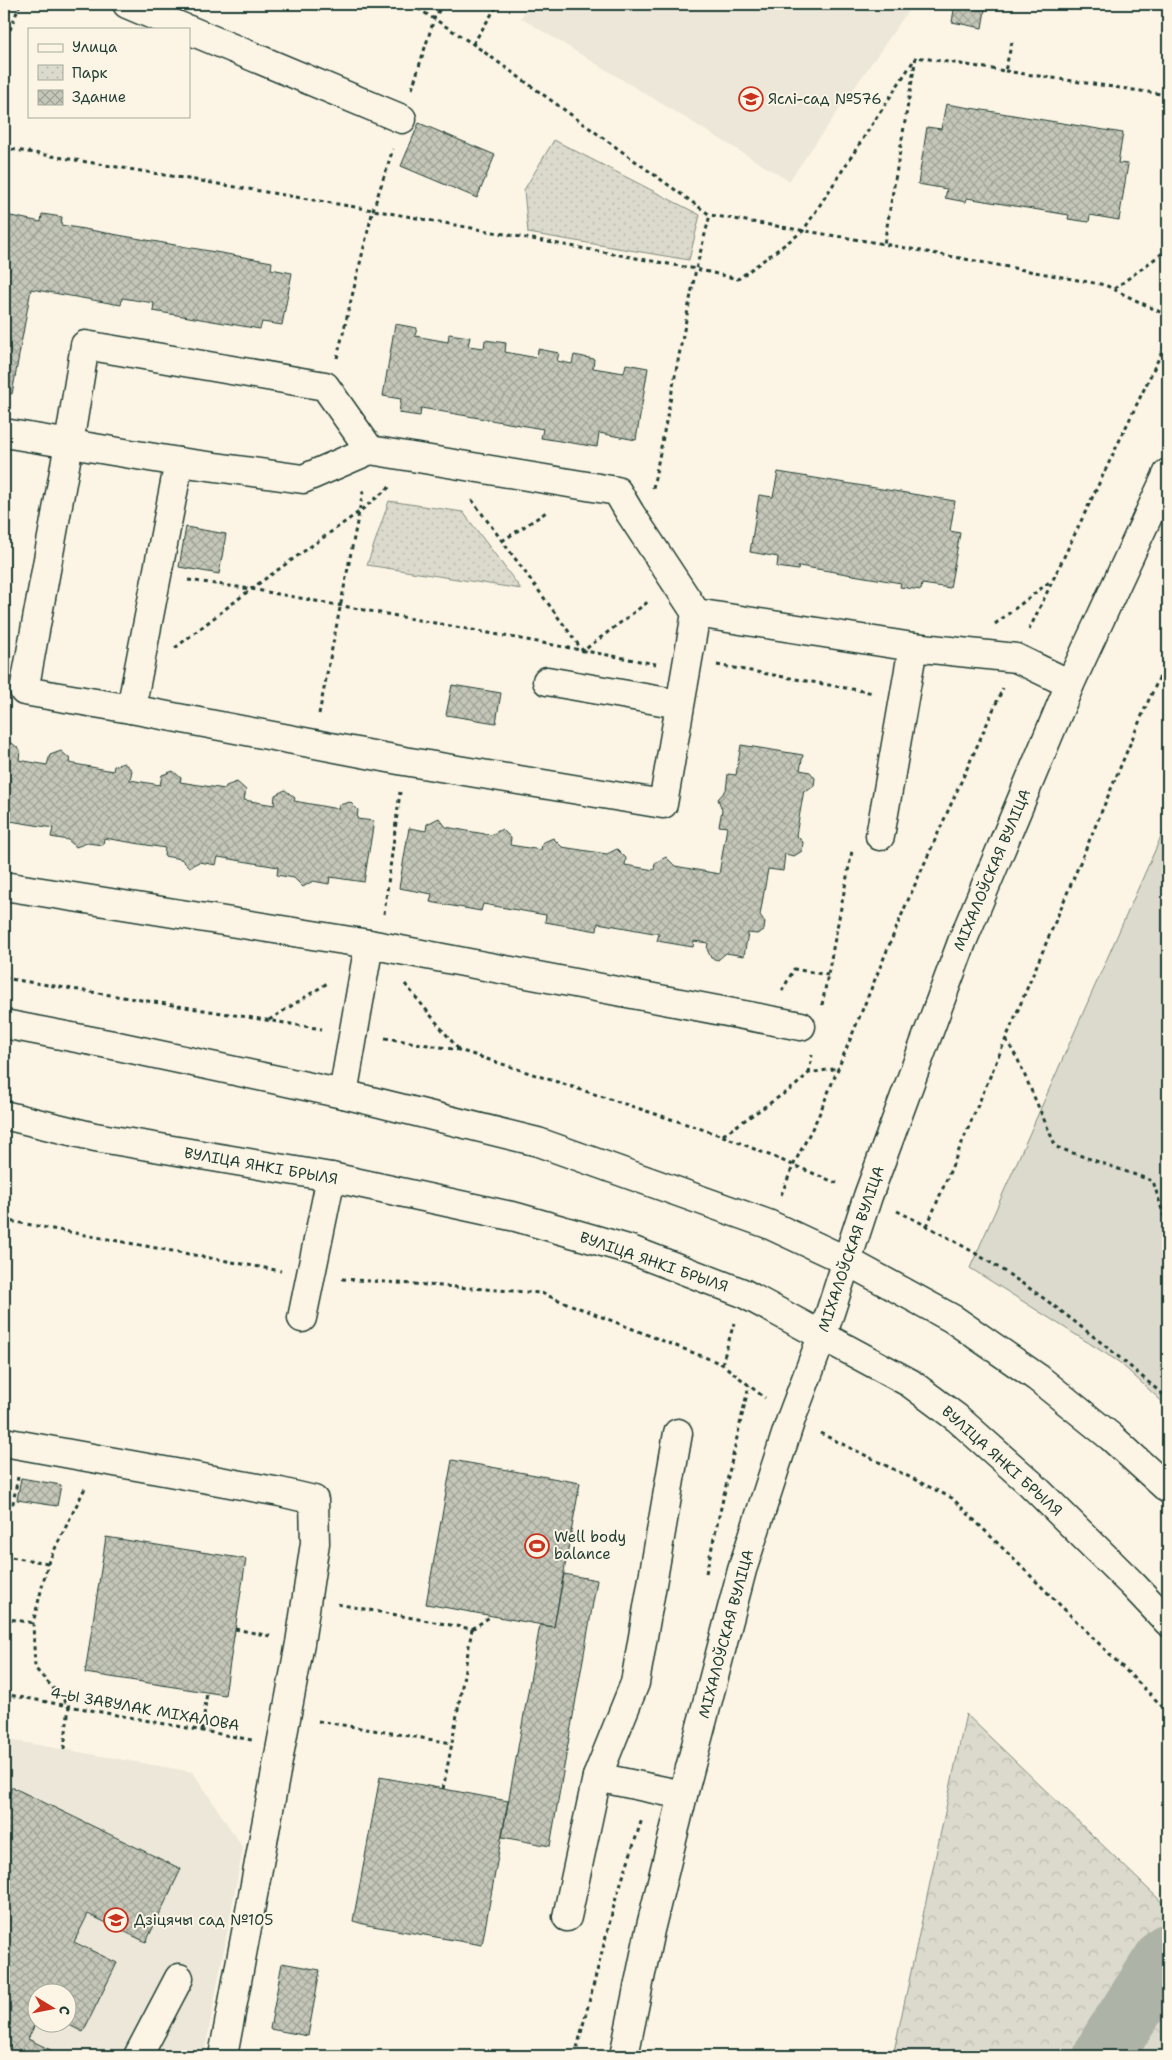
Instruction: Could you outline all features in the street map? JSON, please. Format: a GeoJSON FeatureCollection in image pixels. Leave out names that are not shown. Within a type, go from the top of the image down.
{"type":"FeatureCollection","features":[{"type":"Feature","properties":{"kind":"main road"},"geometry":{"type":"LineString","coordinates":[[127,4],[186,28]]}},
{"type":"Feature","properties":{"kind":"main road"},"geometry":{"type":"LineString","coordinates":[[190,30],[402,119]]}},
{"type":"Feature","properties":{"kind":"main road"},"geometry":{"type":"LineString","coordinates":[[4,433],[69,444],[179,462],[303,479],[370,450],[617,491],[696,613],[663,804],[404,761],[131,709],[24,691],[69,444],[85,345],[325,386],[370,450]]}},
{"type":"Feature","properties":{"kind":"main road"},"geometry":{"type":"LineString","coordinates":[[131,709],[139,676],[179,462]]}},
{"type":"Feature","properties":{"kind":"main road","name":"МІХАЛОЎСКАЯ ВУЛІЦА"},"geometry":{"type":"LineString","coordinates":[[624,2056],[650,1930],[683,1794],[742,1570],[791,1419],[823,1334],[868,1196],[962,942],[1070,684],[1168,472]]}},
{"type":"Feature","properties":{"kind":"main road"},"geometry":{"type":"LineString","coordinates":[[696,613],[913,647],[1016,658],[1070,684]]}},
{"type":"Feature","properties":{"kind":"main road"},"geometry":{"type":"LineString","coordinates":[[880,836],[913,647]]}},
{"type":"Feature","properties":{"kind":"main road"},"geometry":{"type":"LineString","coordinates":[[547,681],[679,704]]}},
{"type":"Feature","properties":{"kind":"main road"},"geometry":{"type":"LineString","coordinates":[[4,886],[812,1028]]}},
{"type":"Feature","properties":{"kind":"main road"},"geometry":{"type":"LineString","coordinates":[[343,1094],[354,1034],[374,950]]}},
{"type":"Feature","properties":{"kind":"main road"},"geometry":{"type":"LineString","coordinates":[[4,1024],[343,1094],[538,1142],[768,1224],[848,1261],[952,1319],[1038,1378],[1111,1437],[1168,1489]]}},
{"type":"Feature","properties":{"kind":"main road","name":"ВУЛІЦА ЯНКІ БРЫЛЯ"},"geometry":{"type":"LineString","coordinates":[[4,1115],[95,1137],[331,1177],[516,1217],[631,1250],[744,1293],[823,1334],[910,1383],[956,1418],[1030,1484],[1168,1622]]}},
{"type":"Feature","properties":{"kind":"main road"},"geometry":{"type":"LineString","coordinates":[[302,1318],[331,1177]]}},
{"type":"Feature","properties":{"kind":"main road"},"geometry":{"type":"LineString","coordinates":[[567,1917],[597,1777],[635,1682],[678,1433]]}},
{"type":"Feature","properties":{"kind":"main road"},"geometry":{"type":"LineString","coordinates":[[4,1442],[100,1458],[314,1500],[315,1542],[307,1599],[224,2056]]}},
{"type":"Feature","properties":{"kind":"main road"},"geometry":{"type":"LineString","coordinates":[[597,1777],[683,1794]]}},
{"type":"Feature","properties":{"kind":"main road"},"geometry":{"type":"LineString","coordinates":[[138,2056],[179,1978]]}},
{"type":"Feature","properties":{"kind":"path"},"geometry":{"type":"LineString","coordinates":[[4,45],[20,4]]}},
{"type":"Feature","properties":{"kind":"path"},"geometry":{"type":"LineString","coordinates":[[411,4],[473,44],[710,215],[884,244],[1105,285],[1168,316]]}},
{"type":"Feature","properties":{"kind":"path"},"geometry":{"type":"LineString","coordinates":[[325,386],[335,366],[373,210],[434,19],[443,4]]}},
{"type":"Feature","properties":{"kind":"path"},"geometry":{"type":"LineString","coordinates":[[473,44],[498,4]]}},
{"type":"Feature","properties":{"kind":"path"},"geometry":{"type":"LineString","coordinates":[[1005,71],[1012,42]]}},
{"type":"Feature","properties":{"kind":"path"},"geometry":{"type":"LineString","coordinates":[[916,57],[1168,95]]}},
{"type":"Feature","properties":{"kind":"path"},"geometry":{"type":"LineString","coordinates":[[4,148],[373,210],[738,278],[803,231],[916,57]]}},
{"type":"Feature","properties":{"kind":"path"},"geometry":{"type":"LineString","coordinates":[[884,244],[916,57]]}},
{"type":"Feature","properties":{"kind":"path"},"geometry":{"type":"LineString","coordinates":[[630,513],[650,504],[696,269],[710,215]]}},
{"type":"Feature","properties":{"kind":"path"},"geometry":{"type":"LineString","coordinates":[[1114,289],[1168,249]]}},
{"type":"Feature","properties":{"kind":"path"},"geometry":{"type":"LineString","coordinates":[[768,1224],[794,1164],[818,1117],[905,908],[1016,658],[1168,339]]}},
{"type":"Feature","properties":{"kind":"path"},"geometry":{"type":"LineString","coordinates":[[313,744],[339,606],[360,512],[370,450]]}},
{"type":"Feature","properties":{"kind":"path"},"geometry":{"type":"LineString","coordinates":[[139,676],[252,589],[434,461],[502,541],[583,651]]}},
{"type":"Feature","properties":{"kind":"path"},"geometry":{"type":"LineString","coordinates":[[502,541],[586,486]]}},
{"type":"Feature","properties":{"kind":"path"},"geometry":{"type":"LineString","coordinates":[[157,575],[252,589],[583,651],[686,664],[883,695]]}},
{"type":"Feature","properties":{"kind":"path"},"geometry":{"type":"LineString","coordinates":[[990,628],[1052,580]]}},
{"type":"Feature","properties":{"kind":"path"},"geometry":{"type":"LineString","coordinates":[[583,651],[674,581]]}},
{"type":"Feature","properties":{"kind":"path"},"geometry":{"type":"LineString","coordinates":[[927,1226],[1146,706],[1168,659]]}},
{"type":"Feature","properties":{"kind":"path"},"geometry":{"type":"LineString","coordinates":[[268,1020],[374,950],[382,931],[404,761]]}},
{"type":"Feature","properties":{"kind":"path"},"geometry":{"type":"LineString","coordinates":[[809,1073],[812,1028],[853,850]]}},
{"type":"Feature","properties":{"kind":"path"},"geometry":{"type":"LineString","coordinates":[[374,950],[388,963],[459,1050]]}},
{"type":"Feature","properties":{"kind":"path"},"geometry":{"type":"LineString","coordinates":[[4,978],[459,1050],[722,1136],[868,1196],[927,1226],[996,1266],[1079,1325],[1168,1398]]}},
{"type":"Feature","properties":{"kind":"path"},"geometry":{"type":"LineString","coordinates":[[1006,1038],[1018,1060],[1056,1147],[1153,1181],[1168,1229]]}},
{"type":"Feature","properties":{"kind":"path"},"geometry":{"type":"LineString","coordinates":[[722,1136],[795,1086],[809,1073],[839,1068]]}},
{"type":"Feature","properties":{"kind":"path"},"geometry":{"type":"LineString","coordinates":[[4,1220],[310,1276],[541,1293],[722,1364],[791,1419],[952,1498],[1168,1712]]}},
{"type":"Feature","properties":{"kind":"path"},"geometry":{"type":"LineString","coordinates":[[722,1364],[744,1293]]}},
{"type":"Feature","properties":{"kind":"path"},"geometry":{"type":"LineString","coordinates":[[705,1577],[749,1385]]}},
{"type":"Feature","properties":{"kind":"path"},"geometry":{"type":"LineString","coordinates":[[64,1749],[69,1706],[35,1668],[33,1623],[48,1562],[100,1458]]}},
{"type":"Feature","properties":{"kind":"path"},"geometry":{"type":"LineString","coordinates":[[4,1501],[13,1503],[17,1488],[18,1472]]}},
{"type":"Feature","properties":{"kind":"path"},"geometry":{"type":"LineString","coordinates":[[4,1556],[48,1562]]}},
{"type":"Feature","properties":{"kind":"path"},"geometry":{"type":"LineString","coordinates":[[307,1599],[472,1629],[491,1616]]}},
{"type":"Feature","properties":{"kind":"path"},"geometry":{"type":"LineString","coordinates":[[4,1618],[33,1623]]}},
{"type":"Feature","properties":{"kind":"path"},"geometry":{"type":"LineString","coordinates":[[443,1788],[472,1629]]}},
{"type":"Feature","properties":{"kind":"path"},"geometry":{"type":"LineString","coordinates":[[202,1731],[207,1692]]}},
{"type":"Feature","properties":{"kind":"path","name":"4-Ы ЗАВУЛАК МІХАЛОВА"},"geometry":{"type":"LineString","coordinates":[[4,1694],[282,1745]]}},
{"type":"Feature","properties":{"kind":"path"},"geometry":{"type":"LineString","coordinates":[[287,1715],[452,1744]]}},
{"type":"Feature","properties":{"kind":"path"},"geometry":{"type":"LineString","coordinates":[[575,2056],[616,1898],[652,1788]]}},
{"type":"Feature","properties":{"kind":"shaded area","name":"Яслі-сад №576"},"geometry":{"type":"Polygon","coordinates":[[[529,4],[913,4],[789,181],[521,18],[529,4]]]}},
{"type":"Feature","properties":{"kind":"shaded area","name":"Дзіцячы сад №105"},"geometry":{"type":"Polygon","coordinates":[[[4,1739],[193,1772],[243,1848],[204,2056],[4,2056],[4,1739]]]}},
{"type":"Feature","properties":{"kind":"green space"},"geometry":{"type":"Polygon","coordinates":[[[554,140],[700,215],[689,260],[528,233],[524,190],[554,140]]]}},
{"type":"Feature","properties":{"kind":"green space"},"geometry":{"type":"Polygon","coordinates":[[[389,501],[463,512],[521,589],[367,565],[389,501]]]}},
{"type":"Feature","properties":{"kind":"green space"},"geometry":{"type":"Polygon","coordinates":[[[1168,821],[1168,1407],[1119,1362],[970,1268],[1168,821]]]}},
{"type":"Feature","properties":{"kind":"green space"},"geometry":{"type":"Polygon","coordinates":[[[966,1714],[1168,1908],[1168,2056],[893,2056],[966,1714]]]}},
{"type":"Feature","properties":{"kind":"building"},"geometry":{"type":"Polygon","coordinates":[[[955,4],[986,4],[982,28],[952,22],[955,4]]]}},
{"type":"Feature","properties":{"kind":"building"},"geometry":{"type":"Polygon","coordinates":[[[946,104],[1123,133],[1118,163],[1128,164],[1119,220],[1090,215],[1089,222],[1068,219],[1069,215],[967,198],[966,202],[945,198],[947,189],[918,184],[927,127],[941,129],[946,104]]]}},
{"type":"Feature","properties":{"kind":"building"},"geometry":{"type":"Polygon","coordinates":[[[419,123],[495,155],[477,198],[401,166],[419,123]]]}},
{"type":"Feature","properties":{"kind":"building"},"geometry":{"type":"Polygon","coordinates":[[[42,214],[62,217],[61,225],[272,262],[271,269],[292,273],[282,325],[262,322],[260,329],[153,311],[154,303],[122,298],[121,305],[31,289],[12,394],[4,392],[4,227],[6,215],[41,222],[42,214]]]}},
{"type":"Feature","properties":{"kind":"building"},"geometry":{"type":"Polygon","coordinates":[[[395,324],[417,328],[415,336],[448,342],[449,334],[470,337],[468,346],[484,348],[485,340],[506,343],[505,352],[537,358],[538,349],[559,353],[557,361],[572,364],[574,355],[594,359],[593,368],[624,373],[626,364],[648,368],[636,440],[599,433],[597,447],[541,438],[543,429],[421,408],[420,416],[399,413],[401,399],[383,396],[395,324]]]}},
{"type":"Feature","properties":{"kind":"building"},"geometry":{"type":"Polygon","coordinates":[[[778,472],[955,501],[950,531],[960,533],[950,588],[922,584],[921,590],[900,587],[901,583],[799,566],[798,570],[777,567],[778,557],[750,552],[759,495],[773,497],[778,472]]]}},
{"type":"Feature","properties":{"kind":"building"},"geometry":{"type":"Polygon","coordinates":[[[186,527],[226,534],[219,574],[179,567],[186,527]]]}},
{"type":"Feature","properties":{"kind":"building"},"geometry":{"type":"Polygon","coordinates":[[[452,685],[501,693],[496,723],[446,715],[452,685]]]}},
{"type":"Feature","properties":{"kind":"building"},"geometry":{"type":"Polygon","coordinates":[[[12,743],[20,750],[19,760],[47,765],[50,755],[61,751],[70,759],[69,763],[113,771],[114,766],[124,763],[132,770],[130,780],[160,785],[162,775],[173,771],[181,778],[180,782],[225,789],[226,786],[237,782],[246,790],[244,800],[274,805],[275,795],[285,790],[295,798],[294,801],[338,809],[339,805],[350,802],[358,810],[357,819],[374,821],[364,882],[330,877],[329,884],[313,881],[303,887],[294,878],[277,875],[278,867],[218,857],[216,865],[199,862],[189,867],[181,859],[164,856],[165,848],[104,838],[103,845],[87,843],[76,847],[68,840],[51,837],[53,828],[4,820],[4,745],[12,743]]]}},
{"type":"Feature","properties":{"kind":"building"},"geometry":{"type":"Polygon","coordinates":[[[741,745],[803,755],[800,770],[810,772],[815,778],[814,786],[807,791],[804,790],[796,835],[803,842],[802,851],[794,856],[785,854],[783,871],[768,869],[760,915],[765,922],[764,930],[757,934],[748,933],[744,956],[726,953],[718,960],[711,958],[707,949],[708,943],[694,941],[693,947],[657,941],[659,934],[598,923],[597,931],[545,922],[546,915],[483,904],[481,911],[430,902],[432,894],[399,888],[409,828],[426,831],[427,824],[439,818],[446,827],[467,831],[491,835],[502,829],[511,838],[510,845],[541,850],[542,843],[553,838],[562,847],[607,854],[617,849],[626,858],[625,865],[654,870],[655,863],[666,857],[675,866],[719,874],[727,827],[719,826],[722,810],[718,799],[726,790],[728,774],[736,775],[741,745]]]}},
{"type":"Feature","properties":{"kind":"building"},"geometry":{"type":"Polygon","coordinates":[[[452,1460],[580,1483],[554,1627],[426,1604],[452,1460]]]}},
{"type":"Feature","properties":{"kind":"building"},"geometry":{"type":"Polygon","coordinates":[[[21,1478],[61,1485],[57,1506],[17,1500],[21,1478]]]}},
{"type":"Feature","properties":{"kind":"building"},"geometry":{"type":"Polygon","coordinates":[[[106,1537],[246,1559],[225,1695],[85,1673],[106,1537]]]}},
{"type":"Feature","properties":{"kind":"building"},"geometry":{"type":"Polygon","coordinates":[[[564,1574],[597,1580],[550,1846],[502,1837],[540,1625],[554,1627],[564,1574]]]}},
{"type":"Feature","properties":{"kind":"building"},"geometry":{"type":"Polygon","coordinates":[[[380,1777],[508,1801],[482,1945],[353,1921],[380,1777]]]}},
{"type":"Feature","properties":{"kind":"building"},"geometry":{"type":"Polygon","coordinates":[[[12,1787],[181,1869],[146,1942],[88,1914],[74,1942],[117,1963],[83,2032],[78,2030],[78,1982],[28,1982],[28,2032],[31,2032],[28,2039],[63,2056],[4,2056],[4,1805],[12,1787]]]}},
{"type":"Feature","properties":{"kind":"building"},"geometry":{"type":"Polygon","coordinates":[[[282,1963],[320,1970],[308,2036],[270,2029],[282,1963]]]}},
{"type":"Feature","properties":{"kind":"waterway"},"geometry":{"type":"LineString","coordinates":[[1104,2056],[1168,1954]]}},
{"type":"Feature","properties":{"kind":"place","name":"Яслі-сад №576"},"geometry":{"type":"Point","coordinates":[751,99]}},
{"type":"Feature","properties":{"kind":"place","name":"Well body balance"},"geometry":{"type":"Point","coordinates":[537,1546]}},
{"type":"Feature","properties":{"kind":"place","name":"Дзіцячы сад №105"},"geometry":{"type":"Point","coordinates":[116,1920]}}]}
